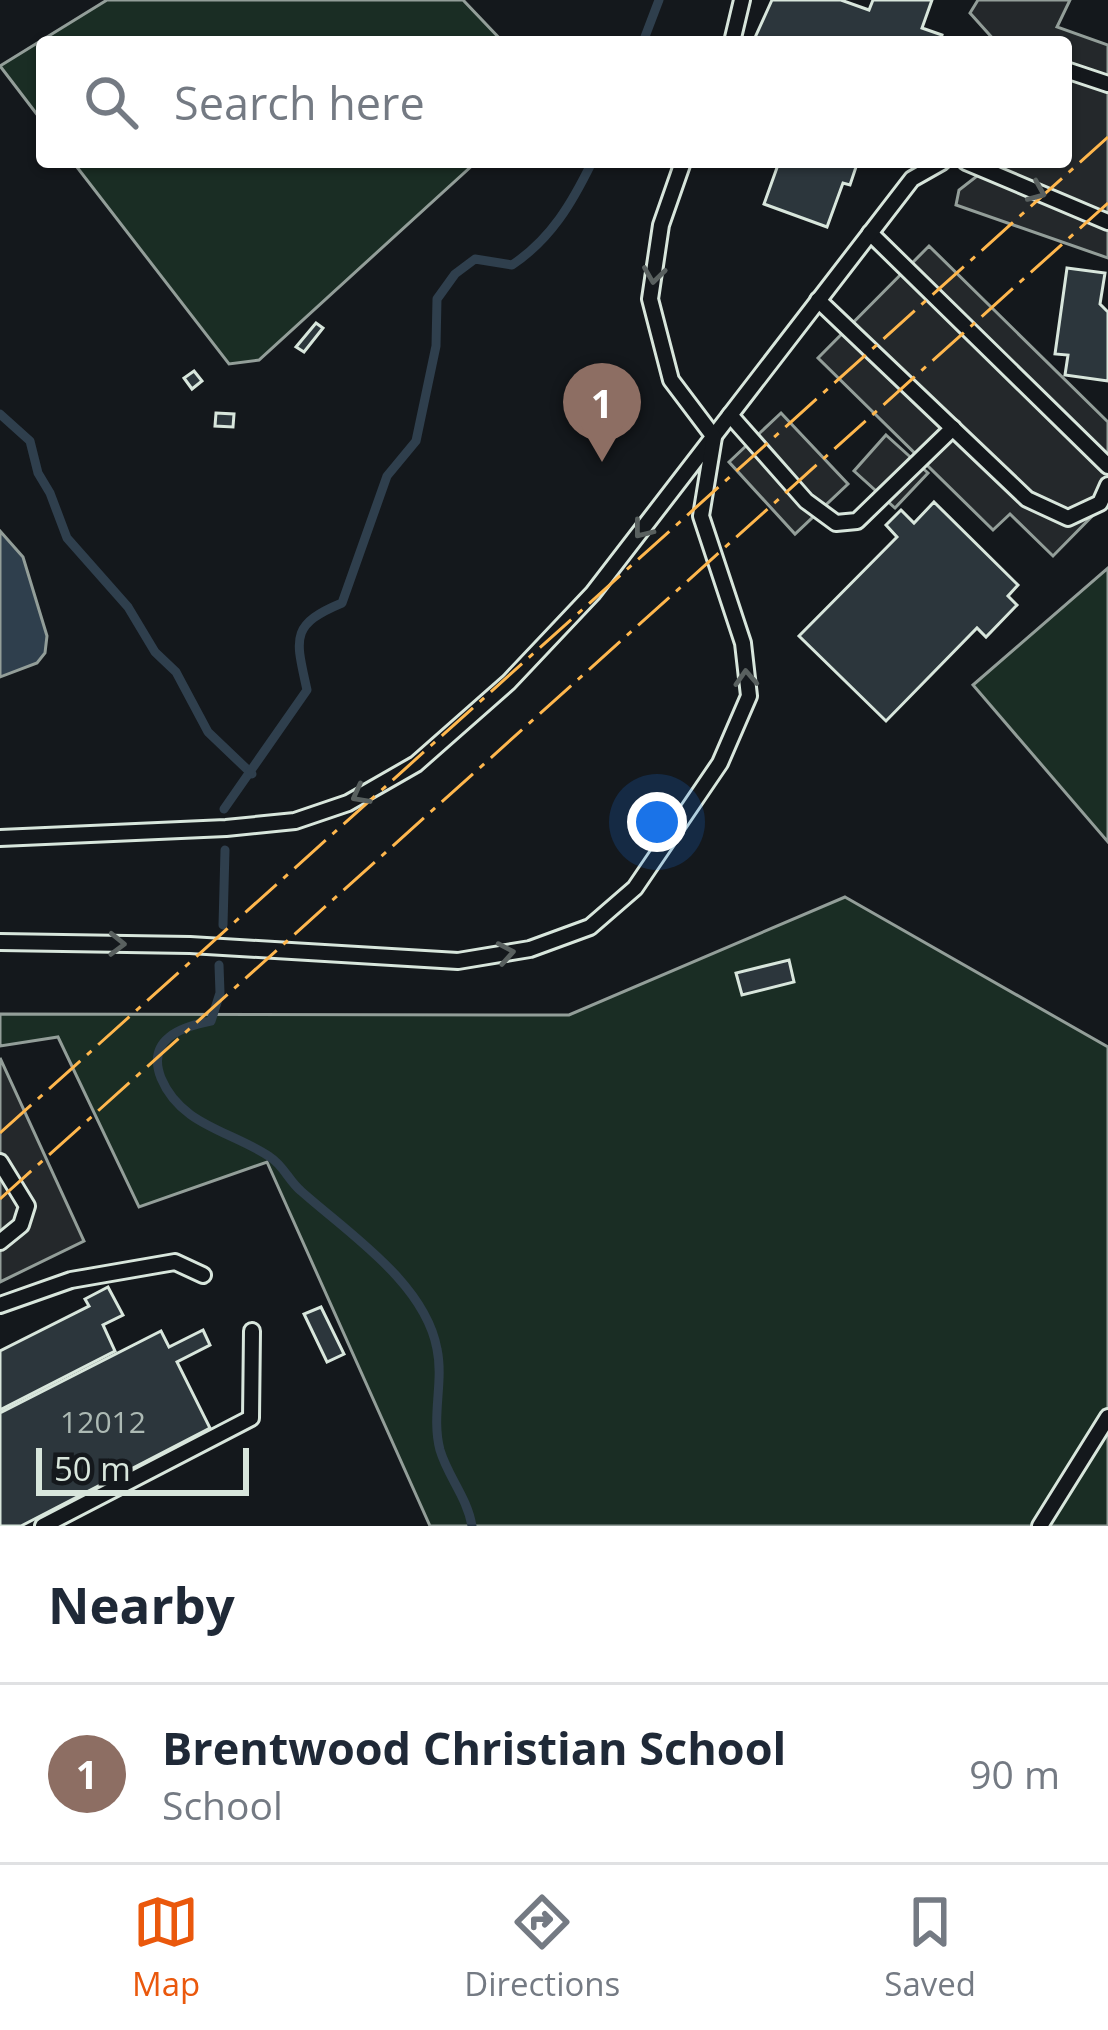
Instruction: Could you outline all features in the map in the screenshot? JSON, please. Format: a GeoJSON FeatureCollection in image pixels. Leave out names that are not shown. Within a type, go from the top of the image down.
{"type":"FeatureCollection","features":[{"type":"Feature","properties":{"kind":"lane"},"geometry":{"type":"LineString","coordinates":[[733,36],[742,0]]}},
{"type":"Feature","properties":{"kind":"lane"},"geometry":{"type":"LineString","coordinates":[[1072,72],[1108,84]]}},
{"type":"Feature","properties":{"kind":"lane"},"geometry":{"type":"LineString","coordinates":[[0,942],[190,945],[458,961],[530,949],[590,927],[635,887],[720,763],[748,696],[743,643],[701,516],[713,437],[671,380],[650,299],[661,225],[681,168]]}},
{"type":"Feature","properties":{"kind":"lane"},"geometry":{"type":"LineString","coordinates":[[0,838],[226,828],[295,820],[348,803],[416,764],[509,682],[593,592],[912,179],[931,168]]}},
{"type":"Feature","properties":{"kind":"lane"},"geometry":{"type":"LineString","coordinates":[[980,168],[1108,222]]}},
{"type":"Feature","properties":{"kind":"lane"},"geometry":{"type":"LineString","coordinates":[[870,232],[1108,466]]}},
{"type":"Feature","properties":{"kind":"lane"},"geometry":{"type":"LineString","coordinates":[[818,300],[1027,499],[1069,518],[1100,503],[1108,485]]}},
{"type":"Feature","properties":{"kind":"lane"},"geometry":{"type":"LineString","coordinates":[[730,415],[806,501],[836,523],[857,521],[953,428]]}},
{"type":"Feature","properties":{"kind":"lane"},"geometry":{"type":"LineString","coordinates":[[0,1162],[27,1206],[21,1225],[0,1242]]}},
{"type":"Feature","properties":{"kind":"lane"},"geometry":{"type":"LineString","coordinates":[[0,1305],[71,1280],[175,1262],[203,1275]]}},
{"type":"Feature","properties":{"kind":"lane"},"geometry":{"type":"LineString","coordinates":[[44,1526],[251,1418],[252,1331]]}},
{"type":"Feature","properties":{"kind":"lane"},"geometry":{"type":"LineString","coordinates":[[1040,1526],[1108,1417]]}},
{"type":"Feature","properties":{"kind":"green space"},"geometry":{"type":"Polygon","coordinates":[[[107,0],[463,0],[497,36],[49,36],[107,0]]]}},
{"type":"Feature","properties":{"kind":"green space"},"geometry":{"type":"Polygon","coordinates":[[[36,44],[36,113],[0,66],[36,44]]]}},
{"type":"Feature","properties":{"kind":"green space"},"geometry":{"type":"Polygon","coordinates":[[[78,168],[469,168],[259,360],[229,364],[78,168]]]}},
{"type":"Feature","properties":{"kind":"green space"},"geometry":{"type":"Polygon","coordinates":[[[1108,568],[1108,842],[973,685],[1108,568]]]}},
{"type":"Feature","properties":{"kind":"green space"},"geometry":{"type":"Polygon","coordinates":[[[845,897],[1108,1047],[1108,1526],[430,1526],[267,1162],[139,1207],[58,1037],[0,1046],[0,1014],[569,1015],[845,897]]]}},
{"type":"Feature","properties":{"kind":"shaded area"},"geometry":{"type":"Polygon","coordinates":[[[978,0],[1070,0],[1057,27],[1108,45],[1108,258],[956,205],[959,190],[987,168],[1072,168],[1072,36],[991,36],[970,13],[978,0]]]}},
{"type":"Feature","properties":{"kind":"shaded area"},"geometry":{"type":"Polygon","coordinates":[[[929,246],[1108,422],[1108,500],[1053,556],[1010,514],[993,530],[818,358],[929,246]]]}},
{"type":"Feature","properties":{"kind":"shaded area"},"geometry":{"type":"Polygon","coordinates":[[[781,413],[848,484],[795,534],[729,462],[781,413]]]}},
{"type":"Feature","properties":{"kind":"shaded area"},"geometry":{"type":"Polygon","coordinates":[[[886,435],[928,473],[895,508],[854,471],[886,435]]]}},
{"type":"Feature","properties":{"kind":"shaded area"},"geometry":{"type":"Polygon","coordinates":[[[0,1058],[84,1241],[0,1282],[0,1058]]]}},
{"type":"Feature","properties":{"kind":"water"},"geometry":{"type":"Polygon","coordinates":[[[0,531],[23,557],[47,636],[45,653],[37,663],[0,677],[0,531]]]}},
{"type":"Feature","properties":{"kind":"building"},"geometry":{"type":"Polygon","coordinates":[[[772,0],[841,0],[869,10],[873,0],[932,0],[922,28],[942,35],[942,36],[756,36],[772,0]]]}},
{"type":"Feature","properties":{"kind":"building"},"geometry":{"type":"Polygon","coordinates":[[[777,168],[856,168],[850,185],[843,183],[827,227],[764,204],[777,168]]]}},
{"type":"Feature","properties":{"kind":"building"},"geometry":{"type":"Polygon","coordinates":[[[1067,268],[1105,273],[1100,304],[1108,312],[1108,381],[1065,375],[1068,355],[1055,354],[1067,268]]]}},
{"type":"Feature","properties":{"kind":"building"},"geometry":{"type":"Polygon","coordinates":[[[316,323],[323,328],[304,352],[296,347],[316,323]]]}},
{"type":"Feature","properties":{"kind":"building"},"geometry":{"type":"Polygon","coordinates":[[[194,371],[202,381],[192,389],[184,378],[194,371]]]}},
{"type":"Feature","properties":{"kind":"building"},"geometry":{"type":"Polygon","coordinates":[[[216,413],[234,414],[233,427],[215,426],[216,413]]]}},
{"type":"Feature","properties":{"kind":"building"},"geometry":{"type":"Polygon","coordinates":[[[934,502],[1018,585],[1008,596],[1017,605],[986,637],[977,628],[886,721],[799,636],[897,537],[886,525],[901,510],[914,523],[934,502]]]}},
{"type":"Feature","properties":{"kind":"building"},"geometry":{"type":"Polygon","coordinates":[[[789,960],[794,982],[742,995],[736,973],[789,960]]]}},
{"type":"Feature","properties":{"kind":"building"},"geometry":{"type":"Polygon","coordinates":[[[108,1287],[123,1315],[103,1325],[115,1351],[0,1410],[0,1351],[89,1306],[85,1299],[108,1287]]]}},
{"type":"Feature","properties":{"kind":"building"},"geometry":{"type":"Polygon","coordinates":[[[321,1307],[344,1354],[327,1362],[304,1314],[321,1307]]]}},
{"type":"Feature","properties":{"kind":"building"},"geometry":{"type":"Polygon","coordinates":[[[203,1330],[210,1345],[177,1362],[210,1428],[21,1526],[0,1526],[0,1413],[161,1331],[169,1347],[203,1330]]]}},
{"type":"Feature","properties":{"kind":"waterway"},"geometry":{"type":"LineString","coordinates":[[645,36],[659,0]]}},
{"type":"Feature","properties":{"kind":"waterway"},"geometry":{"type":"LineString","coordinates":[[224,809],[307,690],[300,636],[313,619],[342,603],[387,476],[416,441],[436,346],[437,299],[455,274],[475,259],[512,265],[526,255],[559,219],[589,168]]}},
{"type":"Feature","properties":{"kind":"waterway"},"geometry":{"type":"LineString","coordinates":[[0,414],[30,441],[38,473],[67,538],[128,607],[155,652],[176,672],[208,732],[252,774]]}},
{"type":"Feature","properties":{"kind":"waterway"},"geometry":{"type":"LineString","coordinates":[[223,925],[225,850]]}},
{"type":"Feature","properties":{"kind":"waterway"},"geometry":{"type":"LineString","coordinates":[[219,965],[220,993],[211,1021],[178,1031],[162,1044],[158,1053],[161,1078],[194,1117],[275,1160],[301,1191],[382,1261],[417,1302],[437,1349],[440,1450],[472,1526]]}},
{"type":"Feature","properties":{"kind":"power"},"geometry":{"type":"LineString","coordinates":[[0,1133],[1108,137]]}},
{"type":"Feature","properties":{"kind":"power"},"geometry":{"type":"LineString","coordinates":[[0,1199],[1108,203]]}},
{"type":"Feature","properties":{"kind":"place","name":"Brentwood Christian School"},"geometry":{"type":"Point","coordinates":[602,462]}}]}
